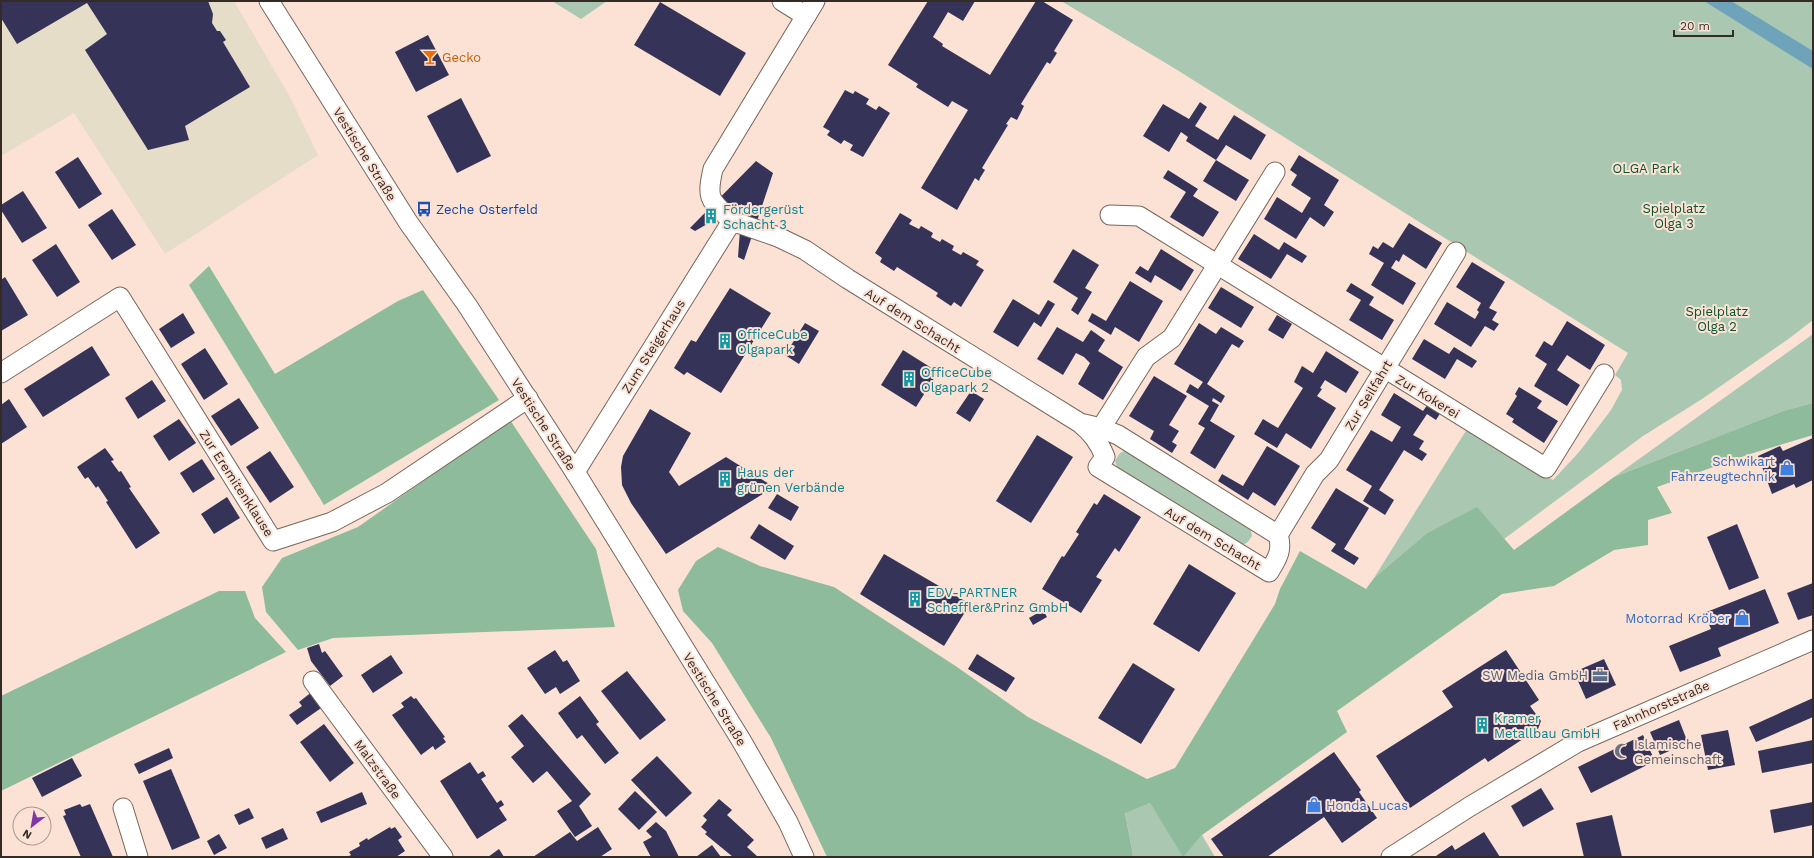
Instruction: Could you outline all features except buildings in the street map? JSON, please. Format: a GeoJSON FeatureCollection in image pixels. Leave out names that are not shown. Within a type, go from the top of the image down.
{"type":"FeatureCollection","features":[{"type":"Feature","properties":{"kind":"street","name":"Vestische Straße"},"geometry":{"type":"LineString","coordinates":[[268,1],[408,222],[467,306],[575,472],[741,740],[788,822],[804,857]]}},
{"type":"Feature","properties":{"kind":"street"},"geometry":{"type":"LineString","coordinates":[[732,221],[712,202],[709,189],[713,169],[810,8],[782,1]]}},
{"type":"Feature","properties":{"kind":"street"},"geometry":{"type":"LineString","coordinates":[[1101,428],[1146,357],[1172,338],[1275,172]]}},
{"type":"Feature","properties":{"kind":"street","name":"Zur Kokerei"},"geometry":{"type":"LineString","coordinates":[[1110,215],[1139,216],[1546,468],[1604,374]]}},
{"type":"Feature","properties":{"kind":"street","name":"Auf dem Schacht"},"geometry":{"type":"LineString","coordinates":[[732,221],[778,237],[806,250],[848,279],[1080,423],[1100,444],[1106,457],[1098,467],[1269,572],[1281,550],[1281,543],[1278,535],[1118,435],[1101,428],[1080,423]]}},
{"type":"Feature","properties":{"kind":"street","name":"Zum Steigerhaus"},"geometry":{"type":"LineString","coordinates":[[575,472],[732,221]]}},
{"type":"Feature","properties":{"kind":"street","name":"Zur Seilfahrt"},"geometry":{"type":"LineString","coordinates":[[1278,535],[1315,474],[1329,460],[1456,252]]}},
{"type":"Feature","properties":{"kind":"street","name":"Zur Eremitenklause"},"geometry":{"type":"LineString","coordinates":[[1,373],[120,297],[274,541],[332,522],[386,493],[528,398]]}},
{"type":"Feature","properties":{"kind":"street","name":"Fahnhorststraße"},"geometry":{"type":"LineString","coordinates":[[1391,857],[1469,807],[1578,742],[1813,640]]}},
{"type":"Feature","properties":{"kind":"street","name":"Malzstraße"},"geometry":{"type":"LineString","coordinates":[[313,680],[443,857]]}},
{"type":"Feature","properties":{"kind":"street"},"geometry":{"type":"LineString","coordinates":[[123,808],[138,857]]}},
{"type":"Feature","properties":{"kind":"shaded area"},"geometry":{"type":"Polygon","coordinates":[[[1,1],[234,1],[290,97],[318,155],[165,254],[74,113],[1,156],[1,1]]]}},
{"type":"Feature","properties":{"kind":"green space"},"geometry":{"type":"Polygon","coordinates":[[[552,1],[607,1],[581,19],[552,1]]]}},
{"type":"Feature","properties":{"kind":"green space","name":"OLGA Park"},"geometry":{"type":"Polygon","coordinates":[[[1061,1],[1813,1],[1813,320],[1787,340],[1702,399],[1643,436],[1504,539],[1477,508],[1427,533],[1374,578],[1467,429],[1553,480],[1580,451],[1611,410],[1622,390],[1621,380],[1615,375],[1628,353],[1174,68],[1061,1]]]}},
{"type":"Feature","properties":{"kind":"green space"},"geometry":{"type":"Polygon","coordinates":[[[209,266],[275,374],[398,301],[423,290],[499,400],[324,505],[189,285],[209,266]]]}},
{"type":"Feature","properties":{"kind":"green space"},"geometry":{"type":"Polygon","coordinates":[[[1813,334],[1813,403],[1783,411],[1614,477],[1813,334]]]}},
{"type":"Feature","properties":{"kind":"green space"},"geometry":{"type":"Polygon","coordinates":[[[1813,403],[1813,435],[1750,454],[1657,487],[1672,513],[1648,520],[1648,545],[1614,550],[1554,586],[1502,594],[1337,711],[1347,732],[1202,835],[1183,857],[1150,803],[1125,813],[1133,855],[1131,857],[827,857],[771,738],[712,643],[683,611],[678,590],[696,561],[718,547],[760,566],[834,587],[957,667],[1028,717],[1147,779],[1175,768],[1275,604],[1280,589],[1300,551],[1366,589],[1374,578],[1427,533],[1477,507],[1514,550],[1614,477],[1783,411],[1813,403]]]}},
{"type":"Feature","properties":{"kind":"green space"},"geometry":{"type":"Polygon","coordinates":[[[510,420],[596,549],[615,627],[333,638],[298,650],[266,612],[262,587],[282,558],[358,527],[510,420]]]}},
{"type":"Feature","properties":{"kind":"green space"},"geometry":{"type":"Polygon","coordinates":[[[1129,451],[1250,526],[1251,538],[1245,544],[1239,545],[1118,470],[1115,461],[1120,453],[1129,451]]]}},
{"type":"Feature","properties":{"kind":"green space"},"geometry":{"type":"Polygon","coordinates":[[[219,591],[245,591],[255,618],[286,652],[1,791],[1,696],[219,591]]]}},
{"type":"Feature","properties":{"kind":"green space"},"geometry":{"type":"Polygon","coordinates":[[[1150,803],[1183,856],[1202,835],[1215,857],[1131,857],[1133,855],[1125,812],[1150,803]]]}},
{"type":"Feature","properties":{"kind":"water"},"geometry":{"type":"Polygon","coordinates":[[[1704,1],[1731,1],[1813,51],[1813,69],[1704,1]]]}},
{"type":"Feature","properties":{"kind":"place","name":"Gecko"},"geometry":{"type":"Point","coordinates":[430,57]}},
{"type":"Feature","properties":{"kind":"place","name":"Zeche Osterfeld"},"geometry":{"type":"Point","coordinates":[424,209]}},
{"type":"Feature","properties":{"kind":"place","name":"Fördergerüst Schacht 3"},"geometry":{"type":"Point","coordinates":[711,216]}},
{"type":"Feature","properties":{"kind":"place","name":"OfficeCube Olgapark"},"geometry":{"type":"Point","coordinates":[725,341]}},
{"type":"Feature","properties":{"kind":"place","name":"OfficeCube Olgapark 2"},"geometry":{"type":"Point","coordinates":[909,379]}},
{"type":"Feature","properties":{"kind":"place","name":"Schwikart Fahrzeugtechnik"},"geometry":{"type":"Point","coordinates":[1787,468]}},
{"type":"Feature","properties":{"kind":"place","name":"Haus der grünen Verbände"},"geometry":{"type":"Point","coordinates":[725,479]}},
{"type":"Feature","properties":{"kind":"place","name":"EDV-PARTNER Scheffler&Prinz GmbH"},"geometry":{"type":"Point","coordinates":[915,599]}},
{"type":"Feature","properties":{"kind":"place","name":"Motorrad Kröber"},"geometry":{"type":"Point","coordinates":[1742,618]}},
{"type":"Feature","properties":{"kind":"place","name":"SW Media GmbH"},"geometry":{"type":"Point","coordinates":[1600,675]}},
{"type":"Feature","properties":{"kind":"place","name":"Kramer Metallbau GmbH"},"geometry":{"type":"Point","coordinates":[1482,725]}},
{"type":"Feature","properties":{"kind":"place","name":"Islamische Gemeinschaft"},"geometry":{"type":"Point","coordinates":[1622,751]}},
{"type":"Feature","properties":{"kind":"place","name":"Honda Lucas"},"geometry":{"type":"Point","coordinates":[1314,805]}},
{"type":"Feature","properties":{"kind":"park label","name":"Spielplatz Olga 3"},"geometry":{"type":"Point","coordinates":[1674,216]}},
{"type":"Feature","properties":{"kind":"park label","name":"Spielplatz Olga 2"},"geometry":{"type":"Point","coordinates":[1717,318]}}]}
